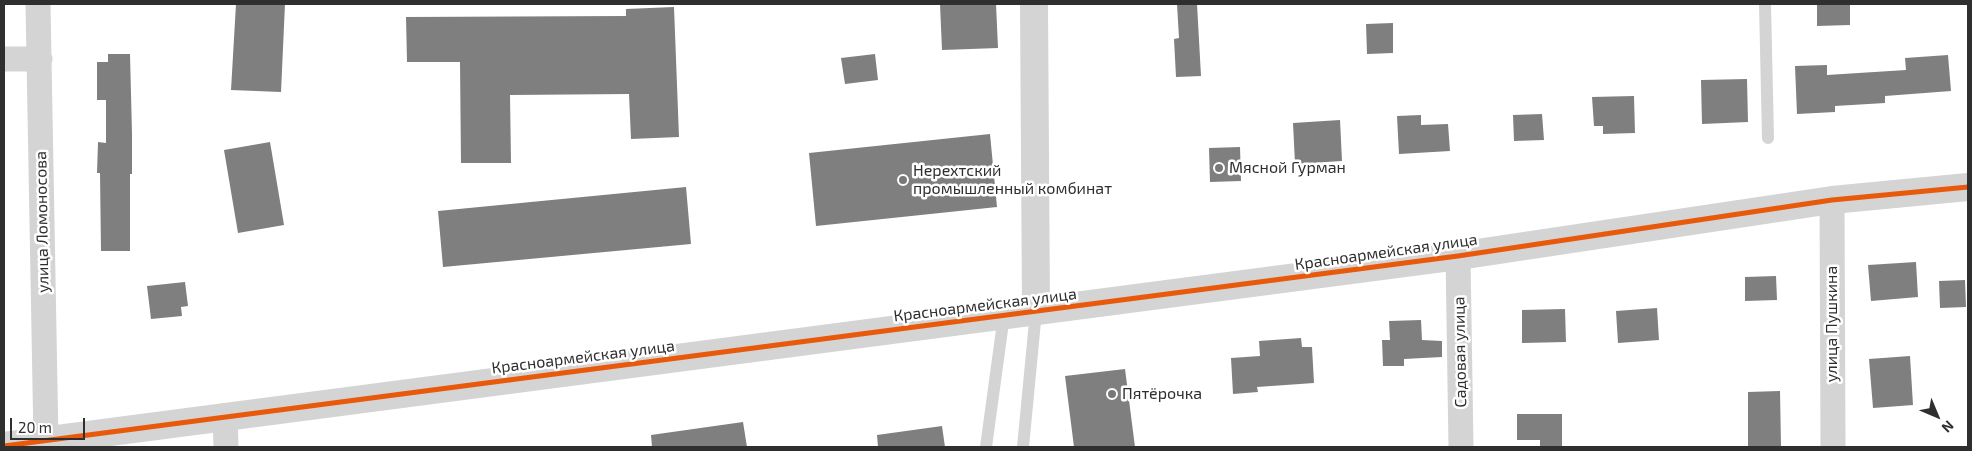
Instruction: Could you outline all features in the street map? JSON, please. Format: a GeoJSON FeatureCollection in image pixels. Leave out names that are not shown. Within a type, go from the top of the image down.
{"type":"FeatureCollection","features":[{"type":"Feature","properties":{"kind":"street","name":"улица Ломоносова"},"geometry":{"type":"LineString","coordinates":[[38,4],[46,440]]}},
{"type":"Feature","properties":{"kind":"street"},"geometry":{"type":"LineString","coordinates":[[1034,4],[1036,311]]}},
{"type":"Feature","properties":{"kind":"street"},"geometry":{"type":"LineString","coordinates":[[4,59],[40,59]]}},
{"type":"Feature","properties":{"kind":"street","name":"Красноармейская улица"},"geometry":{"type":"LineString","coordinates":[[4,446],[1458,256],[1832,200],[1968,187]]}},
{"type":"Feature","properties":{"kind":"street","name":"улица Пушкина"},"geometry":{"type":"LineString","coordinates":[[1832,200],[1833,447]]}},
{"type":"Feature","properties":{"kind":"street","name":"Садовая улица"},"geometry":{"type":"LineString","coordinates":[[1458,256],[1461,447]]}},
{"type":"Feature","properties":{"kind":"street"},"geometry":{"type":"LineString","coordinates":[[225,416],[226,447]]}},
{"type":"Feature","properties":{"kind":"lane"},"geometry":{"type":"LineString","coordinates":[[1765,4],[1768,138]]}},
{"type":"Feature","properties":{"kind":"lane"},"geometry":{"type":"LineString","coordinates":[[1023,447],[1036,311]]}},
{"type":"Feature","properties":{"kind":"lane"},"geometry":{"type":"LineString","coordinates":[[986,447],[1004,315]]}},
{"type":"Feature","properties":{"kind":"building"},"geometry":{"type":"Polygon","coordinates":[[[236,4],[285,4],[281,92],[231,90],[236,4]]]}},
{"type":"Feature","properties":{"kind":"building"},"geometry":{"type":"Polygon","coordinates":[[[940,4],[996,4],[998,48],[942,50],[940,4]]]}},
{"type":"Feature","properties":{"kind":"building"},"geometry":{"type":"Polygon","coordinates":[[[1177,4],[1197,4],[1201,76],[1176,77],[1174,39],[1179,38],[1177,4]]]}},
{"type":"Feature","properties":{"kind":"building"},"geometry":{"type":"Polygon","coordinates":[[[1817,4],[1850,4],[1850,25],[1817,26],[1817,4]]]}},
{"type":"Feature","properties":{"kind":"building"},"geometry":{"type":"Polygon","coordinates":[[[674,7],[679,137],[631,139],[629,94],[510,95],[511,163],[461,163],[460,62],[407,62],[406,17],[626,16],[626,9],[674,7]]]}},
{"type":"Feature","properties":{"kind":"building"},"geometry":{"type":"Polygon","coordinates":[[[1393,23],[1393,53],[1367,54],[1366,24],[1393,23]]]}},
{"type":"Feature","properties":{"kind":"building"},"geometry":{"type":"Polygon","coordinates":[[[108,54],[130,54],[132,174],[130,174],[130,251],[101,251],[100,173],[97,173],[98,142],[106,143],[106,100],[97,100],[97,62],[108,62],[108,54]]]}},
{"type":"Feature","properties":{"kind":"building"},"geometry":{"type":"Polygon","coordinates":[[[875,54],[878,80],[845,84],[841,58],[875,54]]]}},
{"type":"Feature","properties":{"kind":"building"},"geometry":{"type":"Polygon","coordinates":[[[1948,55],[1951,91],[1885,96],[1885,103],[1835,106],[1835,112],[1797,114],[1795,66],[1827,65],[1827,75],[1906,70],[1905,58],[1948,55]]]}},
{"type":"Feature","properties":{"kind":"building"},"geometry":{"type":"Polygon","coordinates":[[[1747,79],[1748,122],[1702,124],[1701,80],[1747,79]]]}},
{"type":"Feature","properties":{"kind":"building"},"geometry":{"type":"Polygon","coordinates":[[[1634,96],[1635,133],[1603,134],[1603,126],[1594,126],[1592,97],[1634,96]]]}},
{"type":"Feature","properties":{"kind":"building"},"geometry":{"type":"Polygon","coordinates":[[[1542,114],[1544,140],[1514,141],[1513,115],[1542,114]]]}},
{"type":"Feature","properties":{"kind":"building"},"geometry":{"type":"Polygon","coordinates":[[[1421,115],[1421,125],[1448,124],[1450,151],[1399,154],[1397,116],[1421,115]]]}},
{"type":"Feature","properties":{"kind":"building"},"geometry":{"type":"Polygon","coordinates":[[[1340,120],[1342,161],[1295,164],[1293,123],[1340,120]]]}},
{"type":"Feature","properties":{"kind":"building","name":"Нерехтский промышленный комбинат"},"geometry":{"type":"Polygon","coordinates":[[[990,134],[997,207],[816,226],[809,153],[990,134]]]}},
{"type":"Feature","properties":{"kind":"building"},"geometry":{"type":"Polygon","coordinates":[[[270,142],[284,225],[238,233],[224,150],[270,142]]]}},
{"type":"Feature","properties":{"kind":"building"},"geometry":{"type":"Polygon","coordinates":[[[1240,147],[1241,181],[1210,182],[1209,148],[1240,147]]]}},
{"type":"Feature","properties":{"kind":"building"},"geometry":{"type":"Polygon","coordinates":[[[686,187],[691,244],[443,267],[438,211],[686,187]]]}},
{"type":"Feature","properties":{"kind":"building"},"geometry":{"type":"Polygon","coordinates":[[[1916,262],[1918,297],[1871,301],[1868,265],[1916,262]]]}},
{"type":"Feature","properties":{"kind":"building"},"geometry":{"type":"Polygon","coordinates":[[[1776,276],[1777,300],[1745,301],[1745,277],[1776,276]]]}},
{"type":"Feature","properties":{"kind":"building"},"geometry":{"type":"Polygon","coordinates":[[[1965,280],[1966,307],[1940,308],[1939,281],[1965,280]]]}},
{"type":"Feature","properties":{"kind":"building"},"geometry":{"type":"Polygon","coordinates":[[[185,282],[188,306],[181,307],[182,316],[151,319],[147,286],[185,282]]]}},
{"type":"Feature","properties":{"kind":"building"},"geometry":{"type":"Polygon","coordinates":[[[1657,308],[1659,340],[1618,343],[1616,311],[1657,308]]]}},
{"type":"Feature","properties":{"kind":"building"},"geometry":{"type":"Polygon","coordinates":[[[1565,309],[1566,342],[1522,343],[1522,310],[1565,309]]]}},
{"type":"Feature","properties":{"kind":"building"},"geometry":{"type":"Polygon","coordinates":[[[1421,320],[1422,340],[1442,341],[1442,357],[1404,359],[1404,366],[1383,366],[1382,340],[1390,340],[1389,321],[1421,320]]]}},
{"type":"Feature","properties":{"kind":"building"},"geometry":{"type":"Polygon","coordinates":[[[1301,338],[1302,347],[1312,347],[1314,383],[1257,387],[1258,392],[1233,394],[1231,358],[1260,356],[1259,341],[1301,338]]]}},
{"type":"Feature","properties":{"kind":"building"},"geometry":{"type":"Polygon","coordinates":[[[1910,356],[1913,405],[1873,408],[1869,359],[1910,356]]]}},
{"type":"Feature","properties":{"kind":"building"},"geometry":{"type":"Polygon","coordinates":[[[1125,369],[1135,447],[1074,447],[1065,376],[1125,369]]]}},
{"type":"Feature","properties":{"kind":"building"},"geometry":{"type":"Polygon","coordinates":[[[1780,391],[1781,446],[1748,447],[1748,392],[1780,391]]]}},
{"type":"Feature","properties":{"kind":"building"},"geometry":{"type":"Polygon","coordinates":[[[1517,414],[1562,414],[1562,447],[1540,447],[1540,440],[1517,440],[1517,414]]]}},
{"type":"Feature","properties":{"kind":"building"},"geometry":{"type":"Polygon","coordinates":[[[743,422],[747,447],[652,447],[651,435],[743,422]]]}},
{"type":"Feature","properties":{"kind":"building"},"geometry":{"type":"Polygon","coordinates":[[[942,426],[945,447],[878,447],[877,435],[942,426]]]}},
{"type":"Feature","properties":{"kind":"cycle path"},"geometry":{"type":"LineString","coordinates":[[4,446],[1458,256],[1832,200],[1968,187]]}},
{"type":"Feature","properties":{"kind":"place","name":"Мясной Гурман"},"geometry":{"type":"Point","coordinates":[1219,168]}},
{"type":"Feature","properties":{"kind":"place","name":"Нерехтский промышленный комбинат"},"geometry":{"type":"Point","coordinates":[903,180]}},
{"type":"Feature","properties":{"kind":"place","name":"Пятёрочка"},"geometry":{"type":"Point","coordinates":[1112,394]}}]}
